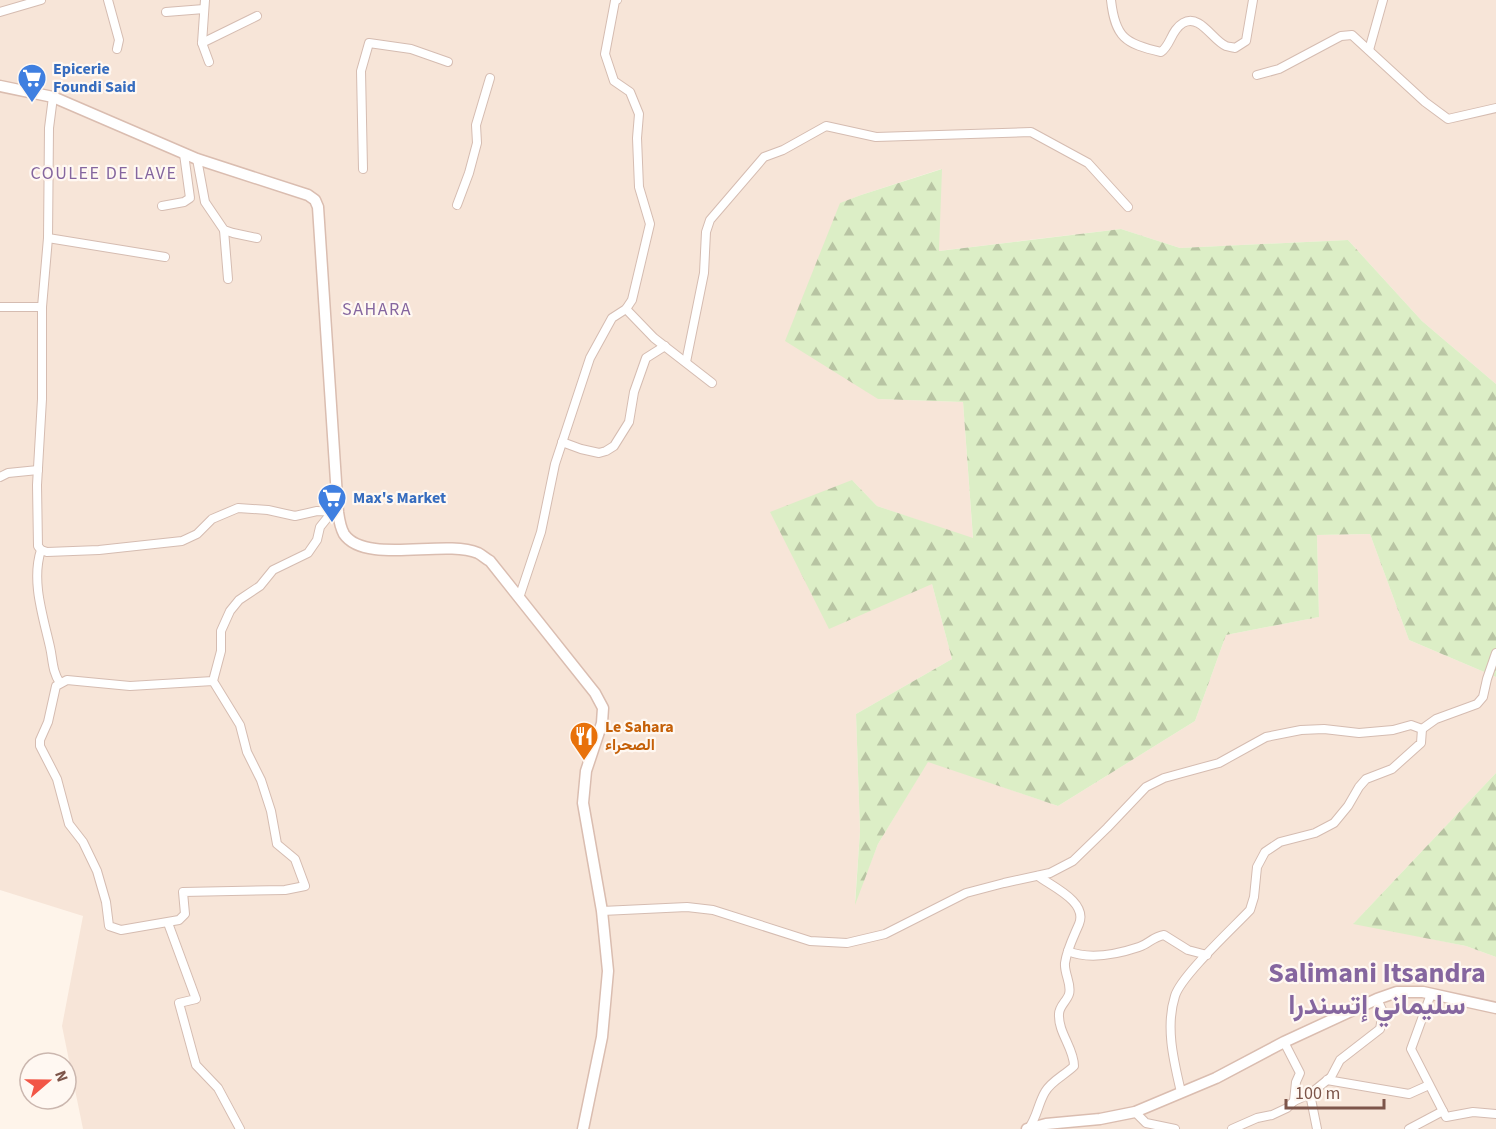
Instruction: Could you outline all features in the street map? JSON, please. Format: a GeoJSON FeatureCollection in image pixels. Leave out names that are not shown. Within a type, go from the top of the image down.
{"type":"FeatureCollection","features":[{"type":"Feature","properties":{"kind":"main road"},"geometry":{"type":"LineString","coordinates":[[0,86],[53,97],[184,154],[308,195],[315,200],[318,207],[338,512],[341,528],[346,536],[364,548],[436,549],[478,553],[490,561],[595,693],[603,708],[602,723],[586,771],[583,802],[602,911],[608,971],[606,1005],[583,1129]]}},
{"type":"Feature","properties":{"kind":"main road"},"geometry":{"type":"LineString","coordinates":[[1028,1129],[1135,1112],[1216,1078],[1284,1042],[1397,992],[1431,994],[1496,1008]]}},
{"type":"Feature","properties":{"kind":"street"},"geometry":{"type":"LineString","coordinates":[[0,12],[41,0]]}},
{"type":"Feature","properties":{"kind":"street"},"geometry":{"type":"LineString","coordinates":[[108,0],[119,40],[117,49]]}},
{"type":"Feature","properties":{"kind":"street"},"geometry":{"type":"LineString","coordinates":[[205,0],[202,43],[209,62]]}},
{"type":"Feature","properties":{"kind":"street"},"geometry":{"type":"LineString","coordinates":[[519,598],[541,532],[555,464],[590,358],[612,318],[626,309],[632,300],[650,224],[639,188],[637,108],[630,92],[614,81],[605,54],[612,13],[617,0]]}},
{"type":"Feature","properties":{"kind":"street"},"geometry":{"type":"LineString","coordinates":[[1111,0],[1113,19],[1119,34],[1145,48],[1161,52],[1167,48],[1171,35],[1184,22],[1191,21],[1198,22],[1225,46],[1235,48],[1246,41],[1253,0]]}},
{"type":"Feature","properties":{"kind":"street"},"geometry":{"type":"LineString","coordinates":[[1369,51],[1383,0]]}},
{"type":"Feature","properties":{"kind":"street"},"geometry":{"type":"LineString","coordinates":[[166,12],[204,9]]}},
{"type":"Feature","properties":{"kind":"street"},"geometry":{"type":"LineString","coordinates":[[202,43],[258,16]]}},
{"type":"Feature","properties":{"kind":"street"},"geometry":{"type":"LineString","coordinates":[[1257,75],[1279,69],[1341,36],[1352,35],[1425,102],[1448,119],[1496,108]]}},
{"type":"Feature","properties":{"kind":"street"},"geometry":{"type":"LineString","coordinates":[[363,169],[361,71],[369,43],[411,49],[448,62]]}},
{"type":"Feature","properties":{"kind":"street"},"geometry":{"type":"LineString","coordinates":[[457,204],[469,173],[477,142],[476,125],[490,78]]}},
{"type":"Feature","properties":{"kind":"street"},"geometry":{"type":"LineString","coordinates":[[53,97],[48,128],[48,238],[42,307],[42,399],[36,515],[38,546],[47,552],[99,550],[182,541],[197,534],[212,519],[238,508],[268,510],[295,516],[317,511],[338,512]]}},
{"type":"Feature","properties":{"kind":"street"},"geometry":{"type":"LineString","coordinates":[[686,362],[704,273],[706,232],[710,220],[764,157],[783,150],[826,126],[876,137],[1031,132],[1088,163],[1128,207]]}},
{"type":"Feature","properties":{"kind":"street"},"geometry":{"type":"LineString","coordinates":[[162,206],[184,202],[190,198],[184,154]]}},
{"type":"Feature","properties":{"kind":"street"},"geometry":{"type":"LineString","coordinates":[[197,159],[205,202],[224,230],[228,279]]}},
{"type":"Feature","properties":{"kind":"street"},"geometry":{"type":"LineString","coordinates":[[224,230],[257,238]]}},
{"type":"Feature","properties":{"kind":"street"},"geometry":{"type":"LineString","coordinates":[[48,238],[165,257]]}},
{"type":"Feature","properties":{"kind":"street"},"geometry":{"type":"LineString","coordinates":[[0,307],[42,307]]}},
{"type":"Feature","properties":{"kind":"street"},"geometry":{"type":"LineString","coordinates":[[626,309],[654,339],[712,383]]}},
{"type":"Feature","properties":{"kind":"street"},"geometry":{"type":"LineString","coordinates":[[562,442],[581,450],[598,453],[614,446],[629,422],[634,392],[646,358],[665,346]]}},
{"type":"Feature","properties":{"kind":"street"},"geometry":{"type":"LineString","coordinates":[[0,477],[8,473],[38,470]]}},
{"type":"Feature","properties":{"kind":"street"},"geometry":{"type":"LineString","coordinates":[[213,681],[130,686],[73,680],[60,682],[56,686],[40,746],[57,779],[69,824],[83,842],[97,871],[106,902],[109,926],[122,930],[179,920],[185,914],[183,892],[285,890],[305,886],[295,859],[277,844],[271,811],[261,780],[247,752],[240,725],[213,681],[221,651],[221,632],[230,611],[239,600],[260,586],[273,570],[308,553],[324,522],[338,512]]}},
{"type":"Feature","properties":{"kind":"street"},"geometry":{"type":"LineString","coordinates":[[41,550],[37,563],[39,604],[46,626],[53,667],[60,682]]}},
{"type":"Feature","properties":{"kind":"street"},"geometry":{"type":"LineString","coordinates":[[1422,729],[1436,719],[1477,704],[1483,697],[1486,679],[1496,653]]}},
{"type":"Feature","properties":{"kind":"street"},"geometry":{"type":"LineString","coordinates":[[602,911],[687,907],[713,910],[810,941],[847,943],[885,934],[966,893],[1050,873],[1073,861],[1146,787],[1164,778],[1219,763],[1266,737],[1301,730],[1324,729],[1359,734],[1393,730],[1411,725],[1422,729]]}},
{"type":"Feature","properties":{"kind":"street"},"geometry":{"type":"LineString","coordinates":[[1181,1092],[1175,1069],[1170,1029],[1175,996],[1184,980],[1250,910],[1254,897],[1257,867],[1265,852],[1280,842],[1315,834],[1334,823],[1366,779],[1392,769],[1421,743],[1422,729]]}},
{"type":"Feature","properties":{"kind":"street"},"geometry":{"type":"LineString","coordinates":[[1028,1129],[1045,1092],[1052,1083],[1074,1066],[1074,1058],[1059,1021],[1059,1010],[1070,992],[1065,975],[1068,951],[1080,921],[1077,903],[1038,876]]}},
{"type":"Feature","properties":{"kind":"street"},"geometry":{"type":"LineString","coordinates":[[168,923],[195,999],[179,1003],[196,1065],[218,1088],[240,1129]]}},
{"type":"Feature","properties":{"kind":"street"},"geometry":{"type":"LineString","coordinates":[[1068,951],[1076,954],[1102,955],[1142,947],[1153,937],[1164,935],[1188,950],[1207,956]]}},
{"type":"Feature","properties":{"kind":"street"},"geometry":{"type":"LineString","coordinates":[[1431,994],[1411,1049],[1446,1118],[1473,1112],[1496,1114]]}},
{"type":"Feature","properties":{"kind":"street"},"geometry":{"type":"LineString","coordinates":[[1232,1129],[1287,1108],[1327,1080],[1341,1060],[1380,1029],[1383,1012],[1377,999]]}},
{"type":"Feature","properties":{"kind":"street"},"geometry":{"type":"LineString","coordinates":[[1284,1042],[1300,1073],[1296,1082],[1294,1101]]}},
{"type":"Feature","properties":{"kind":"street"},"geometry":{"type":"LineString","coordinates":[[1327,1080],[1409,1094],[1429,1085]]}},
{"type":"Feature","properties":{"kind":"street"},"geometry":{"type":"LineString","coordinates":[[1310,1094],[1317,1129]]}},
{"type":"Feature","properties":{"kind":"street"},"geometry":{"type":"LineString","coordinates":[[1409,1129],[1443,1111]]}},
{"type":"Feature","properties":{"kind":"street"},"geometry":{"type":"LineString","coordinates":[[1135,1112],[1146,1123],[1175,1129]]}},
{"type":"Feature","properties":{"kind":"shaded area"},"geometry":{"type":"Polygon","coordinates":[[[0,0],[1496,0],[1496,384],[1422,321],[1348,240],[1180,248],[1121,229],[938,251],[941,169],[841,203],[878,399],[963,402],[973,539],[877,506],[852,480],[932,584],[952,659],[856,714],[860,831],[855,902],[878,844],[928,761],[1058,806],[1195,721],[1226,635],[1319,617],[1317,535],[1370,534],[1409,640],[1496,677],[1496,773],[1354,923],[1466,946],[1496,957],[1496,1129],[83,1129],[78,1104],[78,1051],[67,1051],[62,1026],[83,916],[0,890],[0,0]]]}},
{"type":"Feature","properties":{"kind":"green space"},"geometry":{"type":"Polygon","coordinates":[[[942,169],[939,251],[1121,229],[1180,248],[1348,240],[1422,321],[1496,384],[1496,677],[1409,640],[1370,534],[1317,535],[1319,617],[1226,635],[1195,721],[1058,806],[928,762],[878,844],[855,905],[860,831],[856,714],[952,659],[932,584],[829,629],[770,512],[852,480],[877,506],[973,538],[963,402],[878,399],[785,341],[840,203],[942,169]]]}},
{"type":"Feature","properties":{"kind":"green space"},"geometry":{"type":"Polygon","coordinates":[[[1496,773],[1496,957],[1466,946],[1353,924],[1496,773]]]}},
{"type":"Feature","properties":{"kind":"place","name":"Epicerie Foundi Said"},"geometry":{"type":"Point","coordinates":[32,104]}},
{"type":"Feature","properties":{"kind":"place","name":"Max's Market"},"geometry":{"type":"Point","coordinates":[332,524]}},
{"type":"Feature","properties":{"kind":"place","name":"Le Sahara الصحراء"},"geometry":{"type":"Point","coordinates":[584,762]}},
{"type":"Feature","properties":{"kind":"district","name":"COULEE DE LAVE"},"geometry":{"type":"Point","coordinates":[104,173]}},
{"type":"Feature","properties":{"kind":"district","name":"SAHARA"},"geometry":{"type":"Point","coordinates":[377,309]}},
{"type":"Feature","properties":{"kind":"district","name":"Salimani Itsandra سليماني إتسندرا"},"geometry":{"type":"Point","coordinates":[1377,989]}}]}
